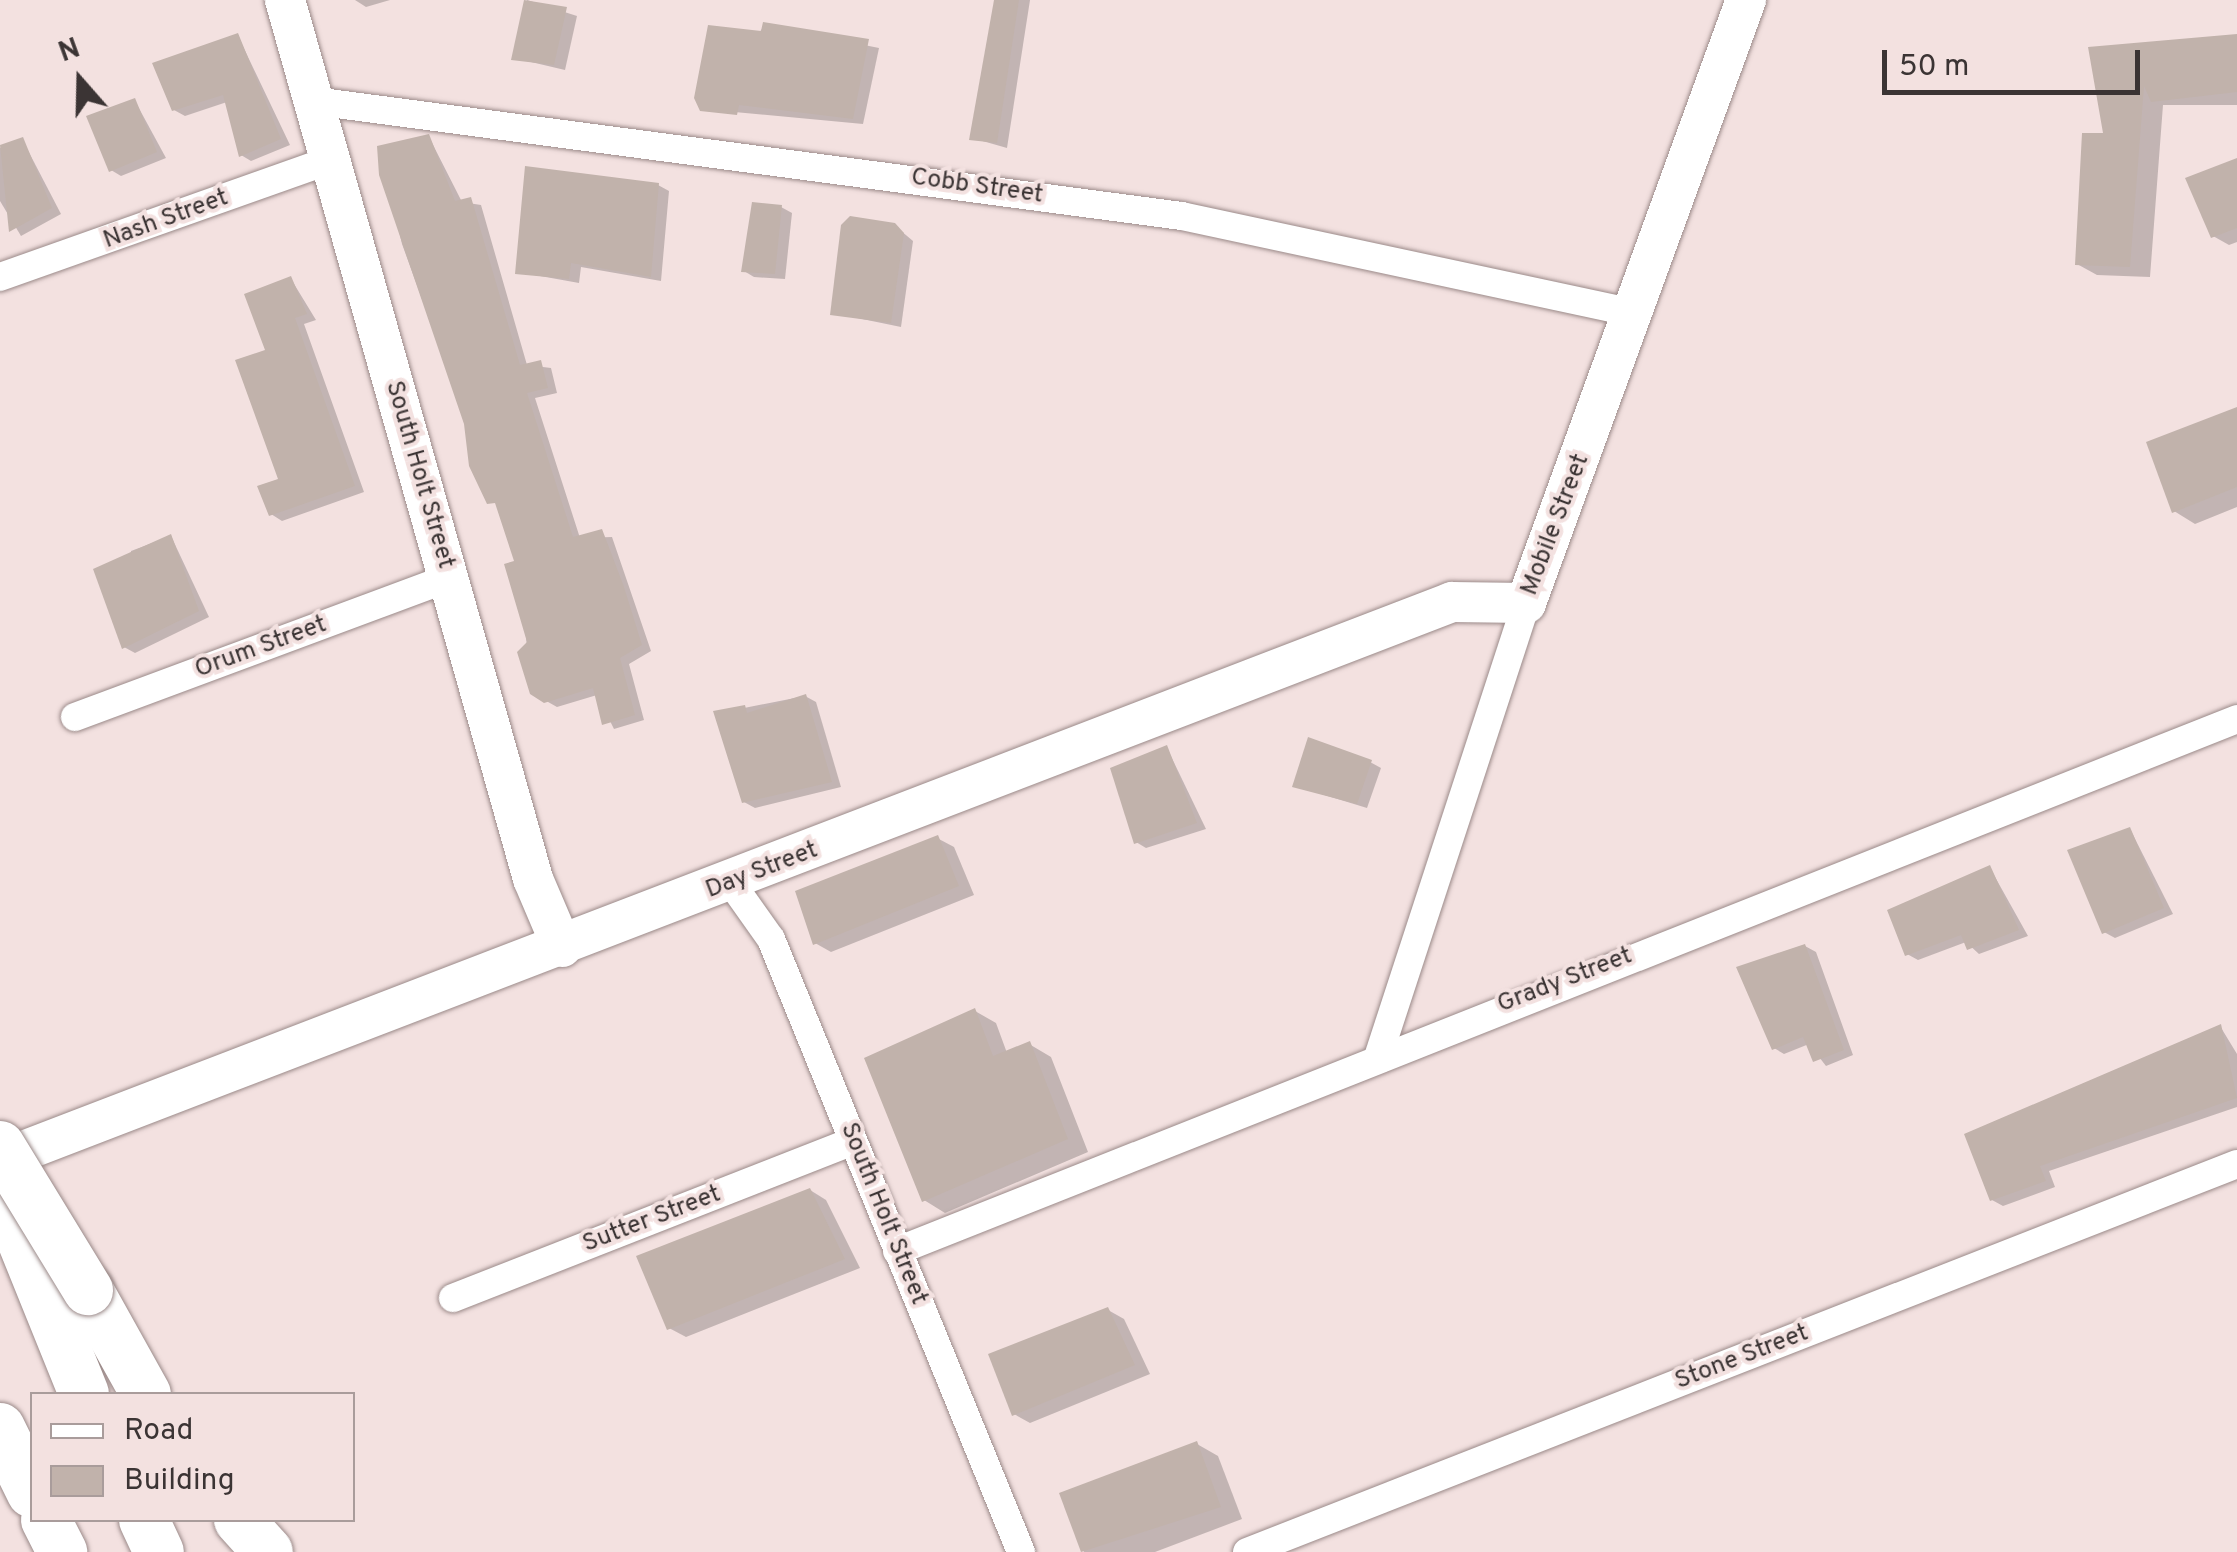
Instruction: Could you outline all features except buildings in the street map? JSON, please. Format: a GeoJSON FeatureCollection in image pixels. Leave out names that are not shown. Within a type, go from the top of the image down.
{"type":"FeatureCollection","features":[{"type":"Feature","properties":{"kind":"highway"},"geometry":{"type":"LineString","coordinates":[[0,1146],[66,1298],[84,1392]]}},
{"type":"Feature","properties":{"kind":"highway"},"geometry":{"type":"LineString","coordinates":[[0,1186],[66,1298],[144,1392]]}},
{"type":"Feature","properties":{"kind":"highway"},"geometry":{"type":"LineString","coordinates":[[0,1428],[30,1489]]}},
{"type":"Feature","properties":{"kind":"highway"},"geometry":{"type":"LineString","coordinates":[[47,1522],[62,1552]]}},
{"type":"Feature","properties":{"kind":"highway"},"geometry":{"type":"LineString","coordinates":[[145,1522],[159,1552]]}},
{"type":"Feature","properties":{"kind":"highway"},"geometry":{"type":"LineString","coordinates":[[241,1522],[268,1552]]}},
{"type":"Feature","properties":{"kind":"street","name":"South Holt Street"},"geometry":{"type":"LineString","coordinates":[[284,0],[533,880],[562,947]]}},
{"type":"Feature","properties":{"kind":"street","name":"Mobile Street"},"geometry":{"type":"LineString","coordinates":[[1379,1054],[1526,603],[1746,0]]}},
{"type":"Feature","properties":{"kind":"street","name":"Cobb Street"},"geometry":{"type":"LineString","coordinates":[[314,101],[1182,216],[1632,313]]}},
{"type":"Feature","properties":{"kind":"street","name":"Nash Street"},"geometry":{"type":"LineString","coordinates":[[0,277],[331,160]]}},
{"type":"Feature","properties":{"kind":"street","name":"Orum Street"},"geometry":{"type":"LineString","coordinates":[[75,718],[448,578]]}},
{"type":"Feature","properties":{"kind":"street","name":"Day Street"},"geometry":{"type":"LineString","coordinates":[[0,1160],[732,884],[1452,602],[1526,603]]}},
{"type":"Feature","properties":{"kind":"street","name":"Grady Street"},"geometry":{"type":"LineString","coordinates":[[898,1251],[1379,1054],[2237,720]]}},
{"type":"Feature","properties":{"kind":"street","name":"South Holt Street"},"geometry":{"type":"LineString","coordinates":[[732,884],[772,939],[851,1142],[1021,1552]]}},
{"type":"Feature","properties":{"kind":"street","name":"Sutter Street"},"geometry":{"type":"LineString","coordinates":[[452,1298],[851,1142]]}},
{"type":"Feature","properties":{"kind":"street","name":"Stone Street"},"geometry":{"type":"LineString","coordinates":[[1247,1552],[2237,1164]]}}]}
